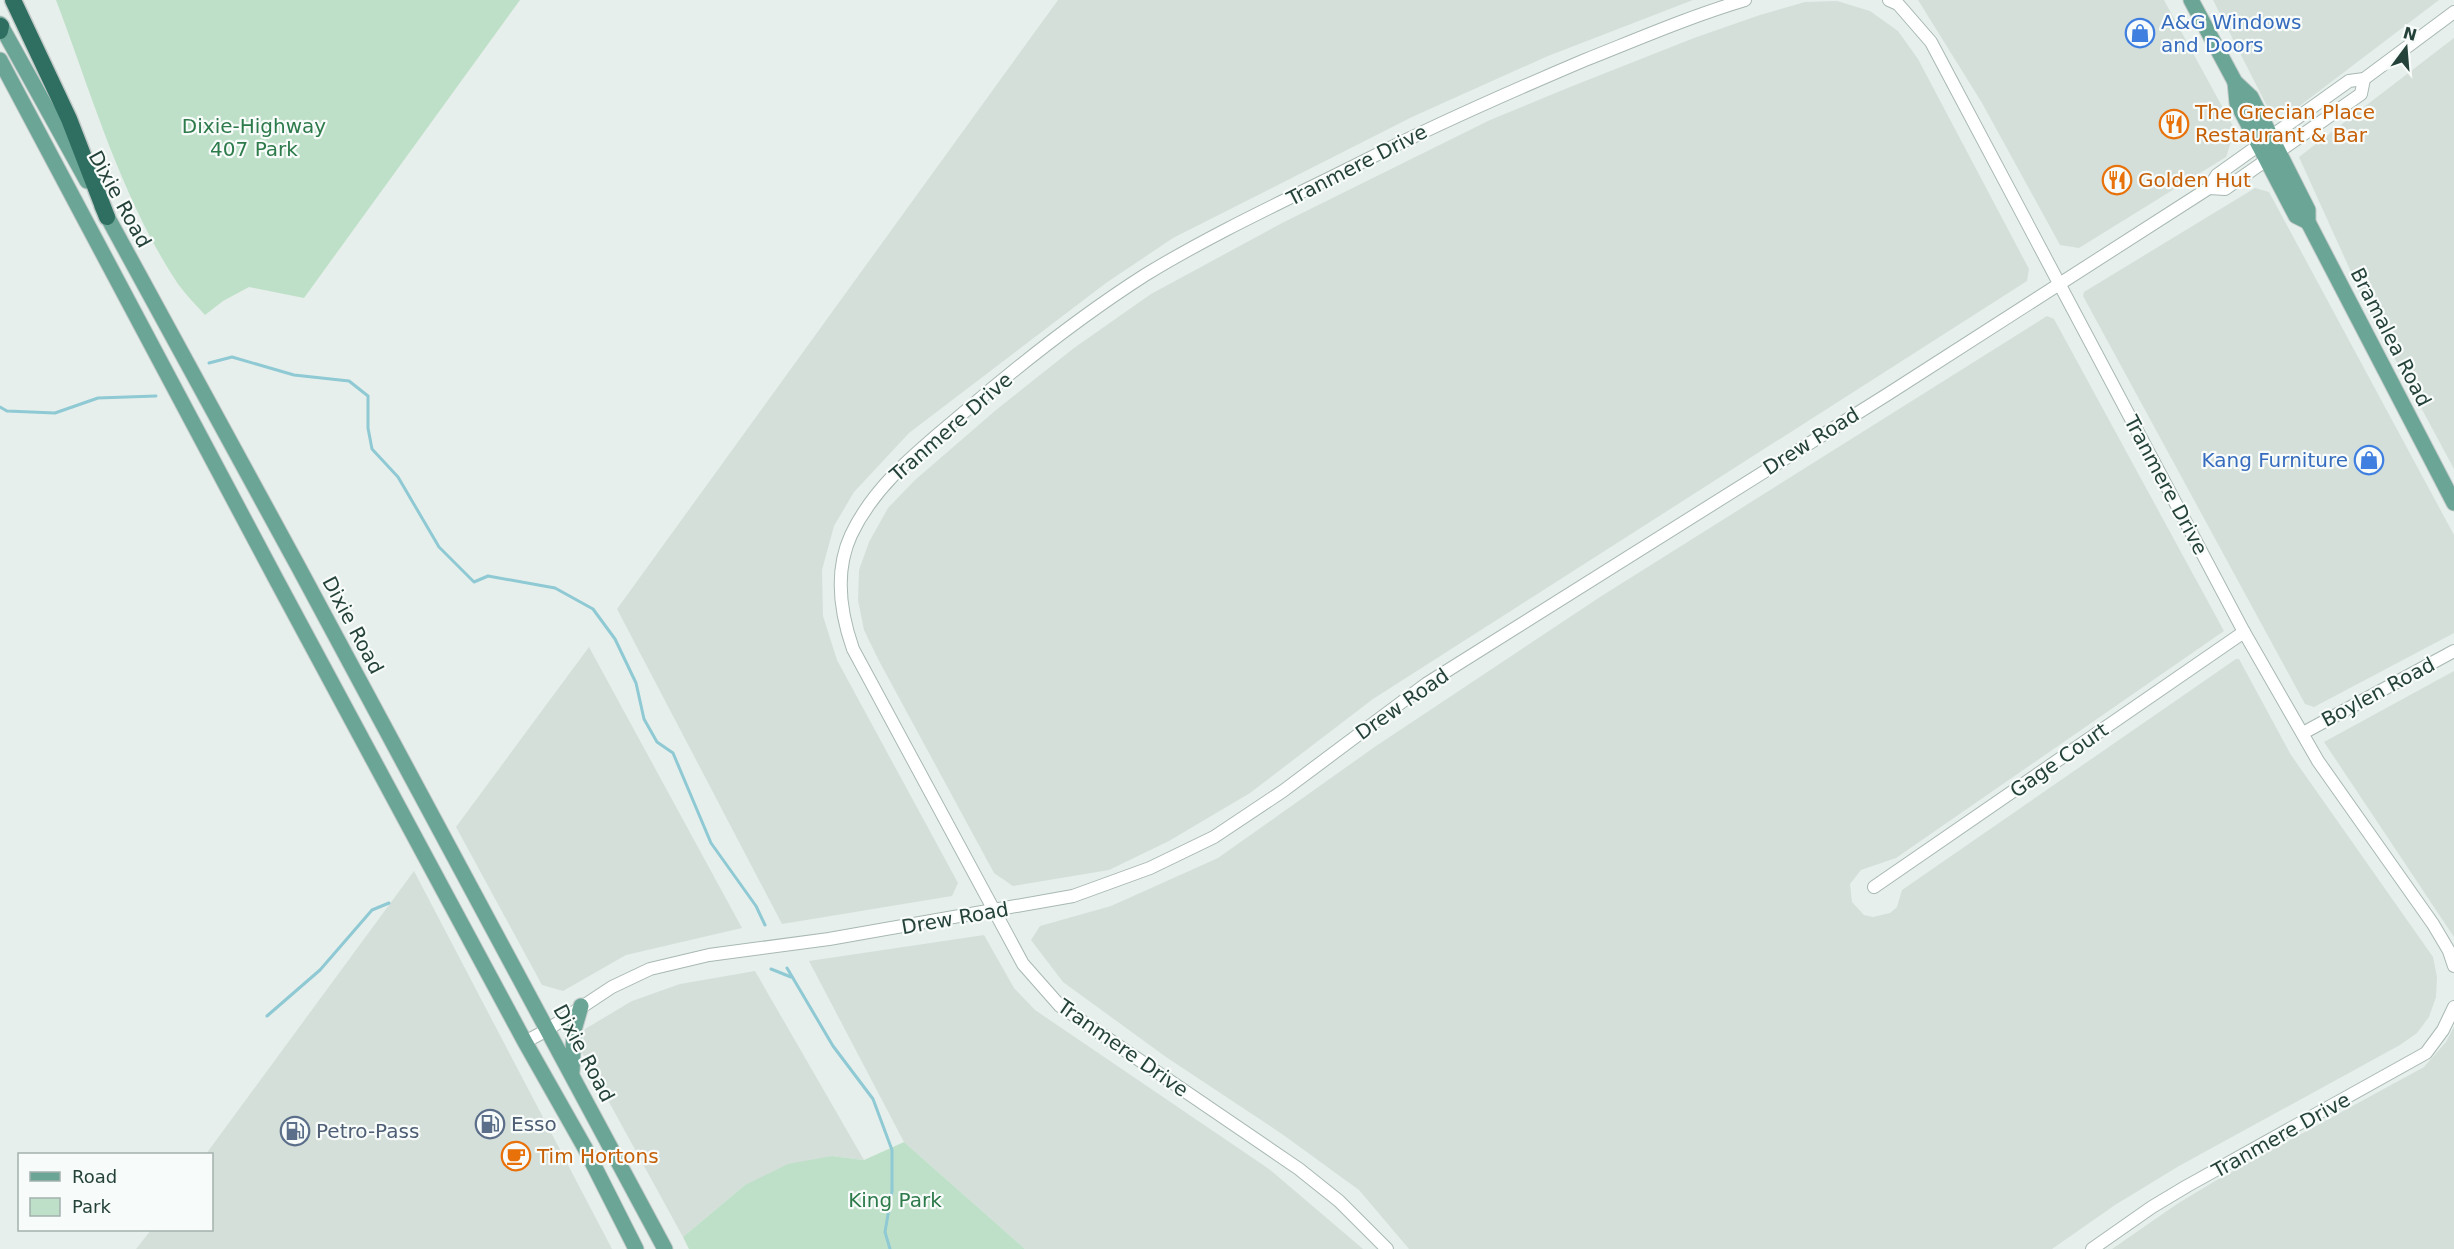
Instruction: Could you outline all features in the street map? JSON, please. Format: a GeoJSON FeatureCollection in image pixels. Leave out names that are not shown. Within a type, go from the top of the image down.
{"type":"FeatureCollection","features":[{"type":"Feature","properties":{"kind":"highway"},"geometry":{"type":"LineString","coordinates":[[13,0],[69,119],[107,217]]}},
{"type":"Feature","properties":{"kind":"main road","name":"Bramalea Road"},"geometry":{"type":"LineString","coordinates":[[2191,0],[2235,82],[2237,103],[2265,141],[2308,210],[2308,222],[2454,503]]}},
{"type":"Feature","properties":{"kind":"main road","name":"Dixie Road"},"geometry":{"type":"LineString","coordinates":[[0,27],[107,217],[665,1249]]}},
{"type":"Feature","properties":{"kind":"main road","name":"Dixie Road"},"geometry":{"type":"LineString","coordinates":[[0,60],[525,1042],[585,1148],[636,1249]]}},
{"type":"Feature","properties":{"kind":"main road"},"geometry":{"type":"LineString","coordinates":[[572,1075],[574,1029],[581,1006]]}},
{"type":"Feature","properties":{"kind":"street","name":"Tranmere Drive"},"geometry":{"type":"LineString","coordinates":[[1387,1249],[1339,1201],[1299,1170],[1060,1006],[1023,964],[854,649],[844,622],[840,565],[851,536],[867,507],[908,460],[982,396],[1054,340],[1145,276],[1209,239],[1443,121],[1620,46],[1745,0]]}},
{"type":"Feature","properties":{"kind":"street","name":"Tranmere Drive"},"geometry":{"type":"LineString","coordinates":[[1889,0],[1898,4],[1931,42],[2244,632],[2318,761],[2433,924],[2450,951],[2454,966]]}},
{"type":"Feature","properties":{"kind":"street","name":"Drew Road"},"geometry":{"type":"LineString","coordinates":[[525,1042],[612,987],[650,969],[709,955],[829,939],[994,912],[1073,896],[1150,868],[1214,837],[1284,791],[1426,684],[2209,188],[2217,175],[2349,81],[2364,79],[2454,12]]}},
{"type":"Feature","properties":{"kind":"street","name":"Drew Road"},"geometry":{"type":"LineString","coordinates":[[2209,188],[2224,189],[2361,94],[2364,79]]}},
{"type":"Feature","properties":{"kind":"street","name":"Gage Court"},"geometry":{"type":"LineString","coordinates":[[1874,887],[2244,632]]}},
{"type":"Feature","properties":{"kind":"street","name":"Boylen Road"},"geometry":{"type":"LineString","coordinates":[[2302,733],[2454,651]]}},
{"type":"Feature","properties":{"kind":"street","name":"Tranmere Drive"},"geometry":{"type":"LineString","coordinates":[[2092,1249],[2152,1207],[2187,1186],[2426,1053],[2443,1030],[2454,1007]]}},
{"type":"Feature","properties":{"kind":"shaded area"},"geometry":{"type":"Polygon","coordinates":[[[1058,0],[1693,0],[1548,56],[1412,117],[1173,238],[1106,283],[909,433],[854,492],[834,526],[822,570],[823,616],[837,660],[958,883],[952,896],[782,924],[617,609],[1058,0]]]}},
{"type":"Feature","properties":{"kind":"shaded area"},"geometry":{"type":"Polygon","coordinates":[[[1918,0],[2164,0],[2235,130],[2226,157],[2079,248],[2060,245],[1982,103],[1918,0]]]}},
{"type":"Feature","properties":{"kind":"shaded area"},"geometry":{"type":"Polygon","coordinates":[[[2213,0],[2439,0],[2289,114],[2269,110],[2213,0]]]}},
{"type":"Feature","properties":{"kind":"shaded area"},"geometry":{"type":"Polygon","coordinates":[[[1837,1],[1870,11],[1898,31],[1918,59],[2029,269],[2027,281],[1373,699],[1250,793],[1169,841],[1109,870],[1013,886],[994,873],[864,630],[858,600],[859,570],[869,542],[888,508],[915,480],[996,410],[1074,348],[1151,294],[1284,222],[1490,120],[1570,87],[1694,38],[1760,15],[1805,2],[1837,1]]]}},
{"type":"Feature","properties":{"kind":"shaded area"},"geometry":{"type":"Polygon","coordinates":[[[2454,38],[2454,469],[2366,305],[2299,157],[2454,38]]]}},
{"type":"Feature","properties":{"kind":"shaded area"},"geometry":{"type":"Polygon","coordinates":[[[2255,188],[2269,192],[2454,535],[2454,633],[2314,707],[2305,704],[2083,296],[2084,292],[2255,188]]]}},
{"type":"Feature","properties":{"kind":"shaded area"},"geometry":{"type":"Polygon","coordinates":[[[2047,316],[2054,319],[2224,631],[1896,858],[1861,870],[1850,884],[1852,902],[1864,915],[1873,917],[1890,913],[1897,907],[1902,890],[2239,659],[2291,755],[2433,957],[2437,977],[2436,997],[2429,1017],[2417,1033],[2400,1045],[2179,1166],[2115,1205],[2052,1249],[1409,1249],[1359,1190],[1282,1134],[1166,1057],[1063,982],[1031,940],[1040,926],[1111,906],[1218,858],[1376,746],[1600,597],[2047,316]]]}},
{"type":"Feature","properties":{"kind":"shaded area"},"geometry":{"type":"Polygon","coordinates":[[[589,647],[742,928],[626,955],[563,991],[542,985],[456,827],[589,647]]]}},
{"type":"Feature","properties":{"kind":"shaded area"},"geometry":{"type":"Polygon","coordinates":[[[2454,671],[2454,937],[2324,742],[2454,671]]]}},
{"type":"Feature","properties":{"kind":"shaded area"},"geometry":{"type":"Polygon","coordinates":[[[414,871],[612,1249],[136,1249],[150,1231],[213,1231],[213,1153],[207,1153],[414,871]]]}},
{"type":"Feature","properties":{"kind":"shaded area"},"geometry":{"type":"Polygon","coordinates":[[[984,935],[1014,988],[1035,1010],[1269,1169],[1363,1249],[1025,1249],[904,1142],[809,961],[984,935]]]}},
{"type":"Feature","properties":{"kind":"shaded area"},"geometry":{"type":"Polygon","coordinates":[[[755,971],[864,1160],[832,1156],[745,1185],[683,1237],[581,1051],[585,1029],[632,1001],[680,984],[755,971]]]}},
{"type":"Feature","properties":{"kind":"shaded area"},"geometry":{"type":"Polygon","coordinates":[[[2454,1027],[2454,1249],[2112,1249],[2215,1181],[2424,1067],[2446,1042],[2454,1027]]]}},
{"type":"Feature","properties":{"kind":"green space","name":"Dixie-Highway 407 Park"},"geometry":{"type":"Polygon","coordinates":[[[56,0],[520,0],[304,298],[249,287],[223,301],[205,315],[178,284],[140,217],[109,145],[56,0]]]}},
{"type":"Feature","properties":{"kind":"green space","name":"King Park"},"geometry":{"type":"Polygon","coordinates":[[[904,1142],[1025,1249],[689,1249],[683,1237],[745,1185],[788,1164],[832,1156],[864,1160],[904,1142]]]}},
{"type":"Feature","properties":{"kind":"waterway"},"geometry":{"type":"LineString","coordinates":[[209,363],[232,357],[294,375],[349,381],[368,396],[368,428],[372,449],[398,477],[439,547],[474,582],[488,576],[555,588],[593,609],[615,639],[636,683],[644,719],[657,742],[673,753],[711,843],[756,906],[765,925]]}},
{"type":"Feature","properties":{"kind":"waterway"},"geometry":{"type":"LineString","coordinates":[[0,407],[7,411],[55,413],[98,398],[156,396]]}},
{"type":"Feature","properties":{"kind":"waterway"},"geometry":{"type":"LineString","coordinates":[[267,1016],[320,970],[372,910],[389,903]]}},
{"type":"Feature","properties":{"kind":"waterway"},"geometry":{"type":"LineString","coordinates":[[787,968],[833,1046],[873,1099],[892,1150],[892,1191],[885,1232],[890,1249]]}},
{"type":"Feature","properties":{"kind":"waterway"},"geometry":{"type":"LineString","coordinates":[[771,969],[791,977]]}},
{"type":"Feature","properties":{"kind":"place","name":"A&G Windows and Doors"},"geometry":{"type":"Point","coordinates":[2140,33]}},
{"type":"Feature","properties":{"kind":"place","name":"The Grecian Place Restaurant & Bar"},"geometry":{"type":"Point","coordinates":[2174,124]}},
{"type":"Feature","properties":{"kind":"place","name":"Golden Hut"},"geometry":{"type":"Point","coordinates":[2117,180]}},
{"type":"Feature","properties":{"kind":"place","name":"Kang Furniture"},"geometry":{"type":"Point","coordinates":[2369,460]}},
{"type":"Feature","properties":{"kind":"place","name":"Esso"},"geometry":{"type":"Point","coordinates":[490,1124]}},
{"type":"Feature","properties":{"kind":"place","name":"Petro-Pass"},"geometry":{"type":"Point","coordinates":[295,1131]}},
{"type":"Feature","properties":{"kind":"place","name":"Tim Hortons"},"geometry":{"type":"Point","coordinates":[516,1156]}}]}
